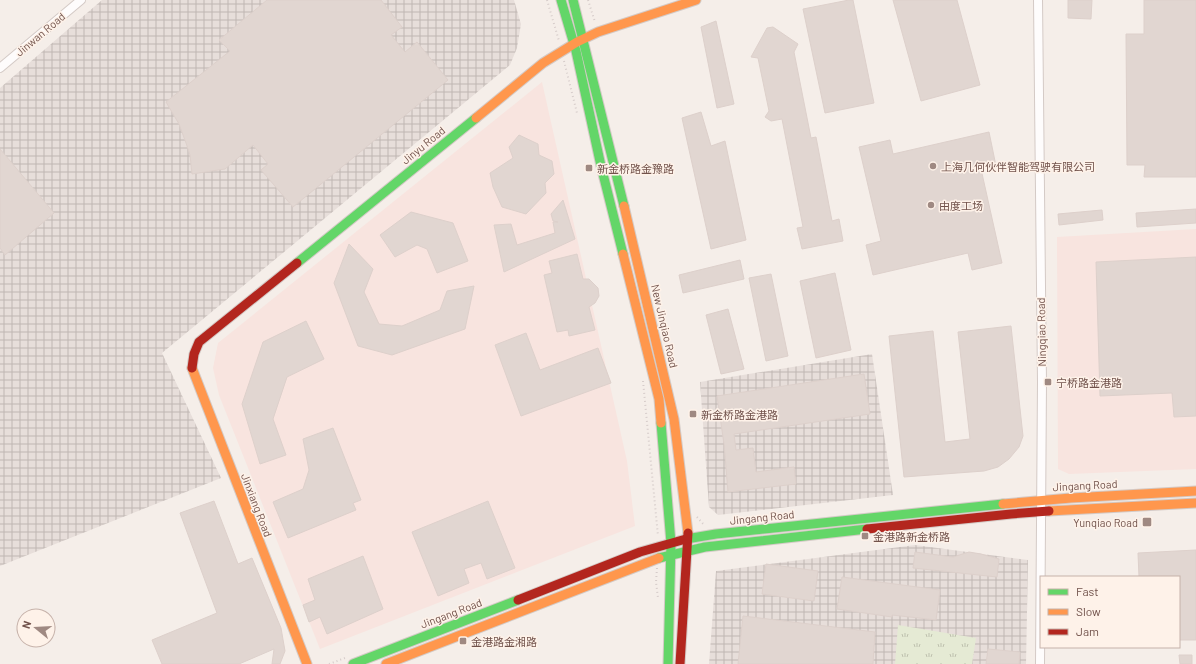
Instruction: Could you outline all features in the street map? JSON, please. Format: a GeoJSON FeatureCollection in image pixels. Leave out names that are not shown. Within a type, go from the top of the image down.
{"type":"FeatureCollection","features":[{"type":"Feature","properties":{"kind":"street","name":"Jinwan Road"},"geometry":{"type":"LineString","coordinates":[[0,68],[81,0]]}},
{"type":"Feature","properties":{"kind":"street","name":"New Jinqiao Road"},"geometry":{"type":"LineString","coordinates":[[561,0],[574,44],[601,166],[659,399],[671,543],[668,664]]}},
{"type":"Feature","properties":{"kind":"street","name":"New Jinqiao Road"},"geometry":{"type":"LineString","coordinates":[[573,0],[589,69],[611,152],[674,419],[688,538],[680,664]]}},
{"type":"Feature","properties":{"kind":"street","name":"Jinyu Road"},"geometry":{"type":"LineString","coordinates":[[194,354],[200,342],[537,68],[583,38],[696,0]]}},
{"type":"Feature","properties":{"kind":"street","name":"Ningqiao Road"},"geometry":{"type":"LineString","coordinates":[[1038,0],[1042,382],[1041,576]]}},
{"type":"Feature","properties":{"kind":"street","name":"Jinxiang Road"},"geometry":{"type":"LineString","coordinates":[[194,354],[192,369],[307,664]]}},
{"type":"Feature","properties":{"kind":"street","name":"Jingang Road"},"geometry":{"type":"LineString","coordinates":[[353,664],[658,546],[688,538],[1041,500],[1196,492]]}},
{"type":"Feature","properties":{"kind":"street"},"geometry":{"type":"LineString","coordinates":[[386,664],[658,558],[716,545],[1041,512],[1196,503]]}},
{"type":"Feature","properties":{"kind":"street","name":"Ningqiao Road"},"geometry":{"type":"LineString","coordinates":[[1040,648],[1040,664]]}},
{"type":"Feature","properties":{"kind":"path"},"geometry":{"type":"LineString","coordinates":[[547,0],[562,51],[579,119]]}},
{"type":"Feature","properties":{"kind":"path"},"geometry":{"type":"LineString","coordinates":[[642,376],[658,546]]}},
{"type":"Feature","properties":{"kind":"path"},"geometry":{"type":"LineString","coordinates":[[658,558],[656,582],[658,598]]}},
{"type":"Feature","properties":{"kind":"path"},"geometry":{"type":"LineString","coordinates":[[652,571],[670,565]]}},
{"type":"Feature","properties":{"kind":"shaded area"},"geometry":{"type":"Polygon","coordinates":[[[102,0],[514,0],[521,24],[517,48],[510,65],[162,353],[221,478],[0,566],[0,88],[102,0]]]}},
{"type":"Feature","properties":{"kind":"shaded area"},"geometry":{"type":"Polygon","coordinates":[[[542,82],[627,461],[635,526],[320,649],[219,395],[213,368],[218,343],[542,82]]]}},
{"type":"Feature","properties":{"kind":"shaded area"},"geometry":{"type":"Polygon","coordinates":[[[1196,229],[1196,469],[1069,474],[1058,469],[1057,237],[1196,229]]]}},
{"type":"Feature","properties":{"kind":"shaded area"},"geometry":{"type":"Polygon","coordinates":[[[872,354],[893,495],[718,515],[709,507],[700,382],[872,354]]]}},
{"type":"Feature","properties":{"kind":"shaded area"},"geometry":{"type":"Polygon","coordinates":[[[915,545],[1028,560],[1026,664],[709,664],[716,571],[915,545]]]}},
{"type":"Feature","properties":{"kind":"green space"},"geometry":{"type":"Polygon","coordinates":[[[898,625],[976,638],[972,664],[895,664],[898,625]]]}},
{"type":"Feature","properties":{"kind":"building"},"geometry":{"type":"Polygon","coordinates":[[[267,0],[381,0],[402,27],[391,35],[405,52],[417,42],[448,80],[293,207],[261,170],[268,164],[253,145],[225,169],[192,174],[190,155],[186,143],[179,124],[166,102],[230,51],[219,40],[267,0]]]}},
{"type":"Feature","properties":{"kind":"building"},"geometry":{"type":"Polygon","coordinates":[[[853,0],[874,103],[825,113],[803,9],[853,0]]]}},
{"type":"Feature","properties":{"kind":"building"},"geometry":{"type":"Polygon","coordinates":[[[893,0],[957,0],[980,85],[921,101],[893,0]]]}},
{"type":"Feature","properties":{"kind":"building"},"geometry":{"type":"Polygon","coordinates":[[[1068,0],[1092,0],[1091,19],[1068,18],[1068,0]]]}},
{"type":"Feature","properties":{"kind":"building"},"geometry":{"type":"Polygon","coordinates":[[[1144,0],[1196,0],[1196,177],[1144,177],[1145,165],[1127,165],[1126,34],[1144,34],[1144,0]]]}},
{"type":"Feature","properties":{"kind":"building"},"geometry":{"type":"Polygon","coordinates":[[[716,21],[734,104],[717,108],[701,27],[716,21]]]}},
{"type":"Feature","properties":{"kind":"building"},"geometry":{"type":"Polygon","coordinates":[[[773,27],[798,44],[794,52],[811,138],[816,137],[832,221],[839,219],[843,241],[802,249],[797,228],[803,227],[782,119],[771,121],[765,117],[769,111],[758,58],[751,57],[767,28],[773,27]]]}},
{"type":"Feature","properties":{"kind":"building"},"geometry":{"type":"Polygon","coordinates":[[[701,112],[711,146],[725,141],[746,240],[711,249],[682,118],[701,112]]]}},
{"type":"Feature","properties":{"kind":"building","name":"由度工场"},"geometry":{"type":"Polygon","coordinates":[[[989,132],[996,166],[981,169],[1002,263],[972,270],[968,253],[873,275],[866,245],[881,241],[859,147],[890,140],[893,154],[989,132]]]}},
{"type":"Feature","properties":{"kind":"building"},"geometry":{"type":"Polygon","coordinates":[[[519,135],[538,144],[539,155],[552,161],[554,174],[545,183],[546,193],[526,214],[502,207],[493,187],[490,173],[513,158],[509,147],[519,135]]]}},
{"type":"Feature","properties":{"kind":"building"},"geometry":{"type":"Polygon","coordinates":[[[0,149],[54,213],[5,255],[0,248],[0,149]]]}},
{"type":"Feature","properties":{"kind":"building"},"geometry":{"type":"Polygon","coordinates":[[[563,200],[575,239],[504,272],[494,225],[511,224],[517,245],[555,233],[553,222],[558,222],[553,221],[551,214],[563,200]]]}},
{"type":"Feature","properties":{"kind":"building"},"geometry":{"type":"Polygon","coordinates":[[[1196,209],[1196,223],[1137,227],[1136,213],[1196,209]]]}},
{"type":"Feature","properties":{"kind":"building"},"geometry":{"type":"Polygon","coordinates":[[[1102,210],[1103,220],[1059,225],[1058,214],[1102,210]]]}},
{"type":"Feature","properties":{"kind":"building"},"geometry":{"type":"Polygon","coordinates":[[[411,212],[453,223],[468,261],[437,273],[427,249],[417,245],[395,257],[380,235],[411,212]]]}},
{"type":"Feature","properties":{"kind":"building"},"geometry":{"type":"Polygon","coordinates":[[[349,244],[373,269],[364,292],[379,324],[402,326],[440,310],[447,291],[474,286],[465,329],[392,355],[358,346],[334,283],[349,244]]]}},
{"type":"Feature","properties":{"kind":"building"},"geometry":{"type":"Polygon","coordinates":[[[577,254],[583,279],[589,279],[598,288],[599,296],[595,303],[589,307],[595,330],[569,336],[568,330],[557,332],[544,275],[552,273],[549,261],[577,254]]]}},
{"type":"Feature","properties":{"kind":"building"},"geometry":{"type":"Polygon","coordinates":[[[1196,257],[1196,416],[1174,417],[1172,393],[1100,396],[1096,262],[1196,257]]]}},
{"type":"Feature","properties":{"kind":"building"},"geometry":{"type":"Polygon","coordinates":[[[740,260],[744,279],[683,293],[679,275],[740,260]]]}},
{"type":"Feature","properties":{"kind":"building"},"geometry":{"type":"Polygon","coordinates":[[[835,273],[851,350],[816,358],[800,281],[835,273]]]}},
{"type":"Feature","properties":{"kind":"building"},"geometry":{"type":"Polygon","coordinates":[[[771,274],[788,356],[766,361],[749,278],[771,274]]]}},
{"type":"Feature","properties":{"kind":"building"},"geometry":{"type":"Polygon","coordinates":[[[728,309],[744,369],[721,374],[706,315],[728,309]]]}},
{"type":"Feature","properties":{"kind":"building"},"geometry":{"type":"Polygon","coordinates":[[[306,321],[324,359],[287,377],[273,419],[286,455],[260,464],[242,404],[263,342],[306,321]]]}},
{"type":"Feature","properties":{"kind":"building"},"geometry":{"type":"Polygon","coordinates":[[[1011,326],[1023,436],[1019,447],[1009,459],[998,467],[984,471],[904,477],[889,336],[933,331],[945,442],[970,439],[958,332],[1011,326]]]}},
{"type":"Feature","properties":{"kind":"building"},"geometry":{"type":"Polygon","coordinates":[[[526,333],[540,370],[598,348],[611,383],[521,416],[495,345],[526,333]]]}},
{"type":"Feature","properties":{"kind":"building"},"geometry":{"type":"Polygon","coordinates":[[[864,374],[870,414],[734,434],[736,450],[753,448],[756,472],[794,467],[796,484],[728,492],[724,444],[717,396],[864,374]]]}},
{"type":"Feature","properties":{"kind":"building"},"geometry":{"type":"Polygon","coordinates":[[[333,428],[361,500],[353,503],[356,510],[288,538],[273,502],[303,489],[309,470],[303,439],[333,428]]]}},
{"type":"Feature","properties":{"kind":"building"},"geometry":{"type":"Polygon","coordinates":[[[214,501],[238,564],[252,558],[281,628],[285,651],[280,664],[272,664],[274,649],[239,664],[162,664],[152,640],[217,613],[180,513],[214,501]]]}},
{"type":"Feature","properties":{"kind":"building"},"geometry":{"type":"Polygon","coordinates":[[[488,501],[515,568],[487,579],[481,563],[464,569],[469,583],[438,596],[412,532],[488,501]]]}},
{"type":"Feature","properties":{"kind":"building"},"geometry":{"type":"Polygon","coordinates":[[[1196,550],[1196,640],[1180,640],[1180,576],[1139,576],[1138,553],[1196,550]]]}},
{"type":"Feature","properties":{"kind":"building"},"geometry":{"type":"Polygon","coordinates":[[[915,552],[953,557],[969,552],[999,559],[997,577],[913,568],[915,552]]]}},
{"type":"Feature","properties":{"kind":"building"},"geometry":{"type":"Polygon","coordinates":[[[363,556],[383,609],[327,634],[320,617],[309,622],[303,605],[315,600],[308,579],[363,556]]]}},
{"type":"Feature","properties":{"kind":"building"},"geometry":{"type":"Polygon","coordinates":[[[766,564],[818,571],[814,601],[762,594],[766,564]]]}},
{"type":"Feature","properties":{"kind":"building"},"geometry":{"type":"Polygon","coordinates":[[[842,577],[940,590],[936,620],[892,615],[892,617],[837,609],[842,577]]]}},
{"type":"Feature","properties":{"kind":"building"},"geometry":{"type":"Polygon","coordinates":[[[743,616],[875,632],[873,664],[738,664],[743,616]]]}},
{"type":"Feature","properties":{"kind":"building"},"geometry":{"type":"Polygon","coordinates":[[[988,649],[1020,652],[1019,664],[986,664],[988,649]]]}},
{"type":"Feature","properties":{"kind":"building"},"geometry":{"type":"Polygon","coordinates":[[[1179,655],[1192,655],[1192,664],[1180,664],[1179,655]]]}},
{"type":"Feature","properties":{"kind":"traffic: fast"},"geometry":{"type":"LineString","coordinates":[[561,0],[576,51],[601,166],[623,254]]}},
{"type":"Feature","properties":{"kind":"traffic: fast"},"geometry":{"type":"LineString","coordinates":[[573,0],[624,206]]}},
{"type":"Feature","properties":{"kind":"traffic: fast"},"geometry":{"type":"LineString","coordinates":[[297,263],[476,118]]}},
{"type":"Feature","properties":{"kind":"traffic: fast"},"geometry":{"type":"LineString","coordinates":[[661,423],[671,543],[668,664]]}},
{"type":"Feature","properties":{"kind":"traffic: fast"},"geometry":{"type":"LineString","coordinates":[[686,539],[716,534],[1003,504]]}},
{"type":"Feature","properties":{"kind":"traffic: fast"},"geometry":{"type":"LineString","coordinates":[[659,558],[705,547],[867,529]]}},
{"type":"Feature","properties":{"kind":"traffic: fast"},"geometry":{"type":"LineString","coordinates":[[353,664],[518,600]]}},
{"type":"Feature","properties":{"kind":"traffic: slow"},"geometry":{"type":"LineString","coordinates":[[476,118],[543,63],[577,42],[598,32],[696,0]]}},
{"type":"Feature","properties":{"kind":"traffic: slow"},"geometry":{"type":"LineString","coordinates":[[624,206],[674,419],[688,533]]}},
{"type":"Feature","properties":{"kind":"traffic: slow"},"geometry":{"type":"LineString","coordinates":[[623,254],[659,399],[661,423]]}},
{"type":"Feature","properties":{"kind":"traffic: slow"},"geometry":{"type":"LineString","coordinates":[[192,368],[307,664]]}},
{"type":"Feature","properties":{"kind":"traffic: slow"},"geometry":{"type":"LineString","coordinates":[[1003,504],[1071,498],[1196,491]]}},
{"type":"Feature","properties":{"kind":"traffic: slow"},"geometry":{"type":"LineString","coordinates":[[1049,511],[1196,503]]}},
{"type":"Feature","properties":{"kind":"traffic: slow"},"geometry":{"type":"LineString","coordinates":[[386,664],[659,558]]}},
{"type":"Feature","properties":{"kind":"traffic: jam"},"geometry":{"type":"LineString","coordinates":[[192,368],[194,354],[199,342],[297,263]]}},
{"type":"Feature","properties":{"kind":"traffic: jam"},"geometry":{"type":"LineString","coordinates":[[867,529],[1049,511]]}},
{"type":"Feature","properties":{"kind":"traffic: jam"},"geometry":{"type":"LineString","coordinates":[[680,664],[688,533]]}},
{"type":"Feature","properties":{"kind":"traffic: jam"},"geometry":{"type":"LineString","coordinates":[[518,600],[640,552],[686,539]]}},
{"type":"Feature","properties":{"kind":"place","name":"上海几何伙伴智能驾驶有限公司"},"geometry":{"type":"Point","coordinates":[933,166]}},
{"type":"Feature","properties":{"kind":"place","name":"新金桥路金豫路"},"geometry":{"type":"Point","coordinates":[589,168]}},
{"type":"Feature","properties":{"kind":"place","name":"由度工场"},"geometry":{"type":"Point","coordinates":[931,205]}},
{"type":"Feature","properties":{"kind":"place","name":"宁桥路金港路"},"geometry":{"type":"Point","coordinates":[1048,382]}},
{"type":"Feature","properties":{"kind":"place","name":"新金桥路金港路"},"geometry":{"type":"Point","coordinates":[693,414]}},
{"type":"Feature","properties":{"kind":"place","name":"Yunqiao Road"},"geometry":{"type":"Point","coordinates":[1147,522]}},
{"type":"Feature","properties":{"kind":"place","name":"金港路新金桥路"},"geometry":{"type":"Point","coordinates":[865,536]}},
{"type":"Feature","properties":{"kind":"place","name":"金港路金湘路"},"geometry":{"type":"Point","coordinates":[463,641]}}]}
